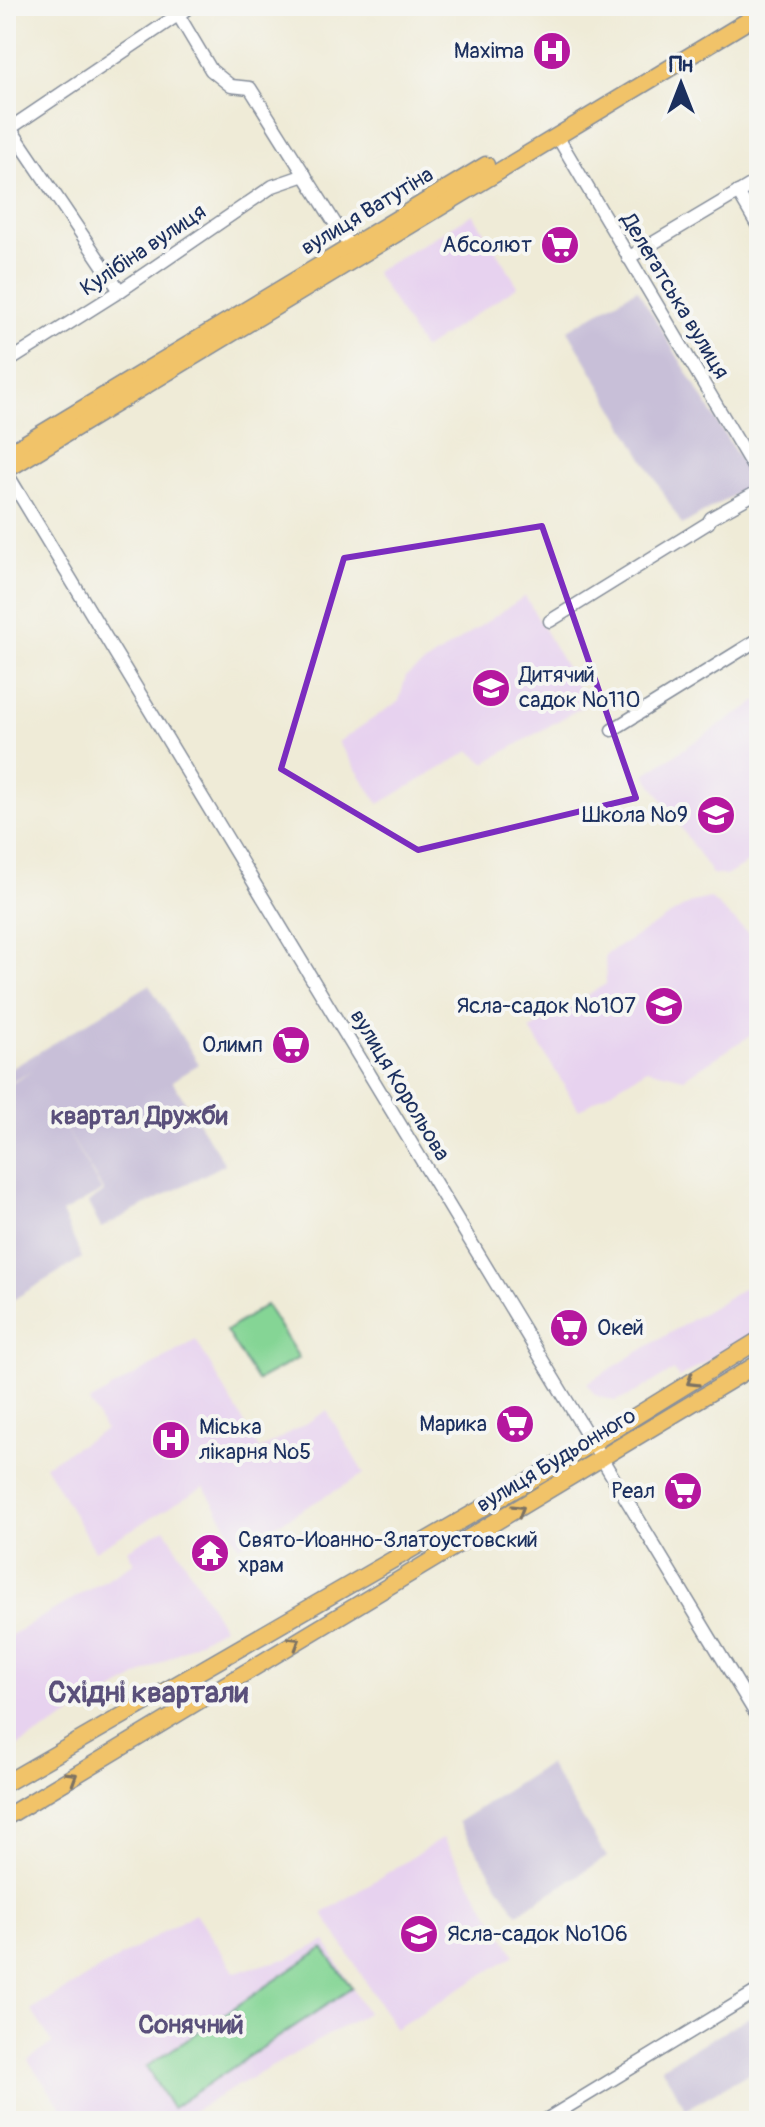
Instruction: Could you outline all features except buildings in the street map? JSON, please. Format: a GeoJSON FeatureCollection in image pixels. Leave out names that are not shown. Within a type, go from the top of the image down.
{"type":"FeatureCollection","features":[{"type":"Feature","properties":{"kind":"main road","name":"вулиця Ватутіна"},"geometry":{"type":"LineString","coordinates":[[6,471],[752,6]]}},
{"type":"Feature","properties":{"kind":"main road","name":"вулиця Ватутіна"},"geometry":{"type":"LineString","coordinates":[[6,455],[557,136],[759,14]]}},
{"type":"Feature","properties":{"kind":"main road","name":"вулиця Будьонного"},"geometry":{"type":"LineString","coordinates":[[6,1783],[592,1442],[759,1340]]}},
{"type":"Feature","properties":{"kind":"main road","name":"вулиця Будьонного"},"geometry":{"type":"LineString","coordinates":[[6,1817],[759,1363]]}},
{"type":"Feature","properties":{"kind":"street"},"geometry":{"type":"LineString","coordinates":[[120,291],[7,127],[176,10],[191,6]]}},
{"type":"Feature","properties":{"kind":"street"},"geometry":{"type":"LineString","coordinates":[[176,10],[211,70],[231,86],[250,88],[353,252]]}},
{"type":"Feature","properties":{"kind":"street","name":"Делегатська вулиця"},"geometry":{"type":"LineString","coordinates":[[557,136],[759,477]]}},
{"type":"Feature","properties":{"kind":"street","name":"Кулібіна вулиця"},"geometry":{"type":"LineString","coordinates":[[6,363],[120,291],[273,186],[305,175]]}},
{"type":"Feature","properties":{"kind":"street"},"geometry":{"type":"LineString","coordinates":[[628,258],[759,180]]}},
{"type":"Feature","properties":{"kind":"street"},"geometry":{"type":"LineString","coordinates":[[738,192],[759,228]]}},
{"type":"Feature","properties":{"kind":"street","name":"вулиця Корольова"},"geometry":{"type":"LineString","coordinates":[[6,471],[759,1719]]}},
{"type":"Feature","properties":{"kind":"street"},"geometry":{"type":"LineString","coordinates":[[550,621],[708,523],[711,518],[759,491]]}},
{"type":"Feature","properties":{"kind":"street"},"geometry":{"type":"LineString","coordinates":[[612,730],[759,639]]}},
{"type":"Feature","properties":{"kind":"street"},"geometry":{"type":"LineString","coordinates":[[544,2121],[759,1990]]}},
{"type":"Feature","properties":{"kind":"highlighted area"},"geometry":{"type":"Polygon","coordinates":[[[542,526],[636,798],[418,850],[281,769],[344,558],[542,526]]]}},
{"type":"Feature","properties":{"kind":"shaded area"},"geometry":{"type":"Polygon","coordinates":[[[473,214],[518,286],[423,349],[375,272],[473,214]]]}},
{"type":"Feature","properties":{"kind":"shaded area"},"geometry":{"type":"Polygon","coordinates":[[[637,289],[754,483],[682,525],[568,330],[637,289]]]}},
{"type":"Feature","properties":{"kind":"shaded area","name":"Дитячий садок №110"},"geometry":{"type":"Polygon","coordinates":[[[525,596],[587,704],[485,763],[470,751],[379,804],[338,742],[399,701],[406,676],[525,596]]]}},
{"type":"Feature","properties":{"kind":"shaded area","name":"Школа №9"},"geometry":{"type":"Polygon","coordinates":[[[759,700],[759,856],[726,876],[712,874],[645,774],[759,700]]]}},
{"type":"Feature","properties":{"kind":"shaded area","name":"Ясла-садок №107"},"geometry":{"type":"Polygon","coordinates":[[[710,898],[759,943],[759,1030],[684,1078],[647,1069],[579,1110],[530,1029],[606,984],[605,955],[692,902],[710,898]]]}},
{"type":"Feature","properties":{"kind":"shaded area"},"geometry":{"type":"Polygon","coordinates":[[[149,985],[199,1064],[172,1081],[225,1164],[101,1228],[88,1203],[104,1192],[61,1121],[102,1191],[62,1213],[82,1258],[6,1304],[6,1087],[32,1071],[6,1085],[6,1072],[149,985]]]}},
{"type":"Feature","properties":{"kind":"shaded area"},"geometry":{"type":"Polygon","coordinates":[[[759,1279],[759,1330],[679,1378],[674,1370],[629,1396],[614,1401],[595,1395],[587,1383],[759,1279]]]}},
{"type":"Feature","properties":{"kind":"shaded area","name":"Міська лікарня №5"},"geometry":{"type":"Polygon","coordinates":[[[196,1340],[260,1450],[327,1411],[364,1474],[239,1546],[204,1487],[95,1551],[45,1465],[105,1430],[89,1402],[196,1340]]]}},
{"type":"Feature","properties":{"kind":"shaded area"},"geometry":{"type":"Polygon","coordinates":[[[165,1528],[223,1627],[6,1753],[6,1638],[134,1563],[127,1550],[165,1528]]]}},
{"type":"Feature","properties":{"kind":"shaded area"},"geometry":{"type":"Polygon","coordinates":[[[548,1764],[607,1857],[517,1914],[458,1822],[548,1764]]]}},
{"type":"Feature","properties":{"kind":"shaded area","name":"Ясла-садок №106"},"geometry":{"type":"Polygon","coordinates":[[[443,1838],[515,1955],[395,2029],[323,1913],[443,1838]]]}},
{"type":"Feature","properties":{"kind":"shaded area"},"geometry":{"type":"Polygon","coordinates":[[[195,1913],[235,1972],[289,1958],[325,1941],[367,2013],[175,2121],[70,2121],[28,2060],[53,2043],[31,2010],[195,1913]]]}},
{"type":"Feature","properties":{"kind":"shaded area"},"geometry":{"type":"Polygon","coordinates":[[[749,2017],[759,2034],[759,2067],[686,2109],[661,2067],[749,2017]]]}},
{"type":"Feature","properties":{"kind":"green space"},"geometry":{"type":"Polygon","coordinates":[[[266,1305],[299,1358],[257,1381],[226,1331],[266,1305]]]}},
{"type":"Feature","properties":{"kind":"green space"},"geometry":{"type":"Polygon","coordinates":[[[323,1948],[352,1988],[172,2108],[146,2067],[323,1948]]]}},
{"type":"Feature","properties":{"kind":"place","name":"Maxima"},"geometry":{"type":"Point","coordinates":[552,51]}},
{"type":"Feature","properties":{"kind":"place","name":"Абсолют"},"geometry":{"type":"Point","coordinates":[560,245]}},
{"type":"Feature","properties":{"kind":"place","name":"Дитячий садок №110"},"geometry":{"type":"Point","coordinates":[491,688]}},
{"type":"Feature","properties":{"kind":"place","name":"Школа №9"},"geometry":{"type":"Point","coordinates":[716,815]}},
{"type":"Feature","properties":{"kind":"place","name":"Ясла-садок №107"},"geometry":{"type":"Point","coordinates":[664,1006]}},
{"type":"Feature","properties":{"kind":"place","name":"Олимп"},"geometry":{"type":"Point","coordinates":[291,1045]}},
{"type":"Feature","properties":{"kind":"place","name":"Окей"},"geometry":{"type":"Point","coordinates":[569,1328]}},
{"type":"Feature","properties":{"kind":"place","name":"Марика"},"geometry":{"type":"Point","coordinates":[515,1424]}},
{"type":"Feature","properties":{"kind":"place","name":"Міська лікарня №5"},"geometry":{"type":"Point","coordinates":[171,1440]}},
{"type":"Feature","properties":{"kind":"place","name":"Реал"},"geometry":{"type":"Point","coordinates":[683,1491]}},
{"type":"Feature","properties":{"kind":"place","name":"Свято-Иоанно-Златоустовский храм"},"geometry":{"type":"Point","coordinates":[210,1553]}},
{"type":"Feature","properties":{"kind":"place","name":"Ясла-садок №106"},"geometry":{"type":"Point","coordinates":[419,1934]}},
{"type":"Feature","properties":{"kind":"district","name":"квартал Дружби"},"geometry":{"type":"Point","coordinates":[139,1116]}},
{"type":"Feature","properties":{"kind":"district","name":"Східні квартали"},"geometry":{"type":"Point","coordinates":[148,1692]}},
{"type":"Feature","properties":{"kind":"district","name":"Сонячний"},"geometry":{"type":"Point","coordinates":[191,2025]}}]}
